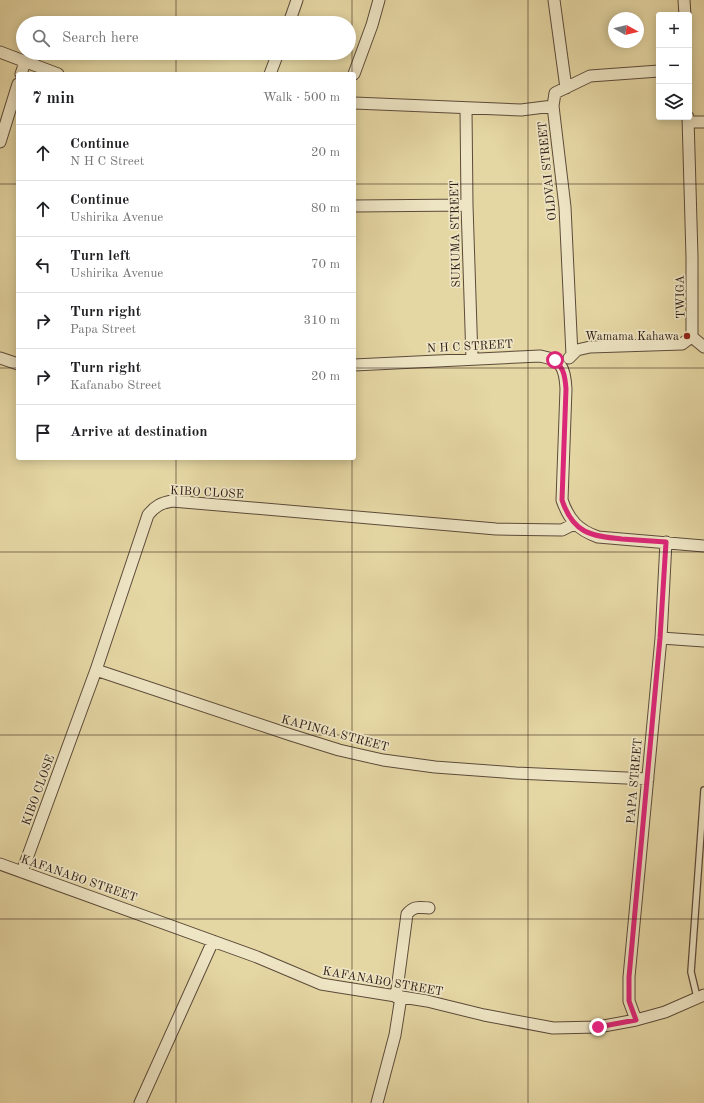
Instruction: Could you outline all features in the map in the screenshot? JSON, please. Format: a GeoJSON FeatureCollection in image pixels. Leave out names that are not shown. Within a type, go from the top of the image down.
{"type":"FeatureCollection","features":[{"type":"Feature","properties":{"kind":"street"},"geometry":{"type":"LineString","coordinates":[[291,16],[297,0]]}},
{"type":"Feature","properties":{"kind":"street"},"geometry":{"type":"LineString","coordinates":[[355,72],[372,25],[379,0]]}},
{"type":"Feature","properties":{"kind":"street"},"geometry":{"type":"LineString","coordinates":[[554,0],[566,88]]}},
{"type":"Feature","properties":{"kind":"street"},"geometry":{"type":"LineString","coordinates":[[684,0],[685,12]]}},
{"type":"Feature","properties":{"kind":"street"},"geometry":{"type":"LineString","coordinates":[[0,52],[16,58]]}},
{"type":"Feature","properties":{"kind":"street"},"geometry":{"type":"LineString","coordinates":[[20,60],[52,72]]}},
{"type":"Feature","properties":{"kind":"street"},"geometry":{"type":"LineString","coordinates":[[271,72],[275,60]]}},
{"type":"Feature","properties":{"kind":"street"},"geometry":{"type":"LineString","coordinates":[[22,72],[25,62]]}},
{"type":"Feature","properties":{"kind":"street","name":"OLDVAI STREET"},"geometry":{"type":"LineString","coordinates":[[572,355],[565,207],[553,106],[555,93],[590,76],[656,71]]}},
{"type":"Feature","properties":{"kind":"street"},"geometry":{"type":"LineString","coordinates":[[0,142],[16,90]]}},
{"type":"Feature","properties":{"kind":"street"},"geometry":{"type":"LineString","coordinates":[[356,103],[466,109],[521,110],[553,106]]}},
{"type":"Feature","properties":{"kind":"street","name":"SUKUMA STREET"},"geometry":{"type":"LineString","coordinates":[[466,109],[467,205],[472,359]]}},
{"type":"Feature","properties":{"kind":"street"},"geometry":{"type":"LineString","coordinates":[[688,120],[704,122]]}},
{"type":"Feature","properties":{"kind":"street","name":"TWIGA"},"geometry":{"type":"LineString","coordinates":[[688,120],[693,329],[690,338]]}},
{"type":"Feature","properties":{"kind":"street"},"geometry":{"type":"LineString","coordinates":[[356,206],[467,205]]}},
{"type":"Feature","properties":{"kind":"street"},"geometry":{"type":"LineString","coordinates":[[704,347],[692,338],[682,344],[590,347],[577,350],[562,366],[565,374],[566,389],[562,500],[566,513],[574,524],[585,532],[598,537],[704,546]]}},
{"type":"Feature","properties":{"kind":"street","name":"N H C STREET"},"geometry":{"type":"LineString","coordinates":[[356,365],[540,356],[555,360],[562,366]]}},
{"type":"Feature","properties":{"kind":"street"},"geometry":{"type":"LineString","coordinates":[[0,358],[16,363]]}},
{"type":"Feature","properties":{"kind":"street","name":"KIBO CLOSE"},"geometry":{"type":"LineString","coordinates":[[22,872],[96,670],[148,515],[154,507],[163,502],[172,501],[496,529],[562,530],[574,524]]}},
{"type":"Feature","properties":{"kind":"street","name":"PAPA STREET"},"geometry":{"type":"LineString","coordinates":[[636,1020],[629,1001],[629,977],[660,638],[666,542]]}},
{"type":"Feature","properties":{"kind":"street"},"geometry":{"type":"LineString","coordinates":[[660,638],[704,641]]}},
{"type":"Feature","properties":{"kind":"street","name":"KAPINGA STREET"},"geometry":{"type":"LineString","coordinates":[[96,670],[291,736],[339,750],[383,760],[436,767],[509,773],[648,779]]}},
{"type":"Feature","properties":{"kind":"street","name":"KAFANABO STREET"},"geometry":{"type":"LineString","coordinates":[[0,864],[257,957],[321,984],[398,997],[553,1028],[598,1027],[636,1020],[664,1012],[700,996]]}},
{"type":"Feature","properties":{"kind":"street"},"geometry":{"type":"LineString","coordinates":[[377,1103],[396,1035],[398,997],[407,914],[412,909],[418,907],[429,908]]}},
{"type":"Feature","properties":{"kind":"street"},"geometry":{"type":"LineString","coordinates":[[140,1103],[213,941]]}},
{"type":"Feature","properties":{"kind":"lane"},"geometry":{"type":"LineString","coordinates":[[700,996],[692,972],[704,790]]}},
{"type":"Feature","properties":{"kind":"place","name":"Wamama Kahawa"},"geometry":{"type":"Point","coordinates":[687,336]}},
{"type":"Feature","properties":{"kind":"route"},"geometry":{"type":"LineString","coordinates":[[555,360],[562,366],[565,374],[566,389],[562,500],[566,513],[574,524],[585,532],[598,537],[666,542],[660,638],[629,977],[629,1001],[636,1020],[598,1027]]}}]}
